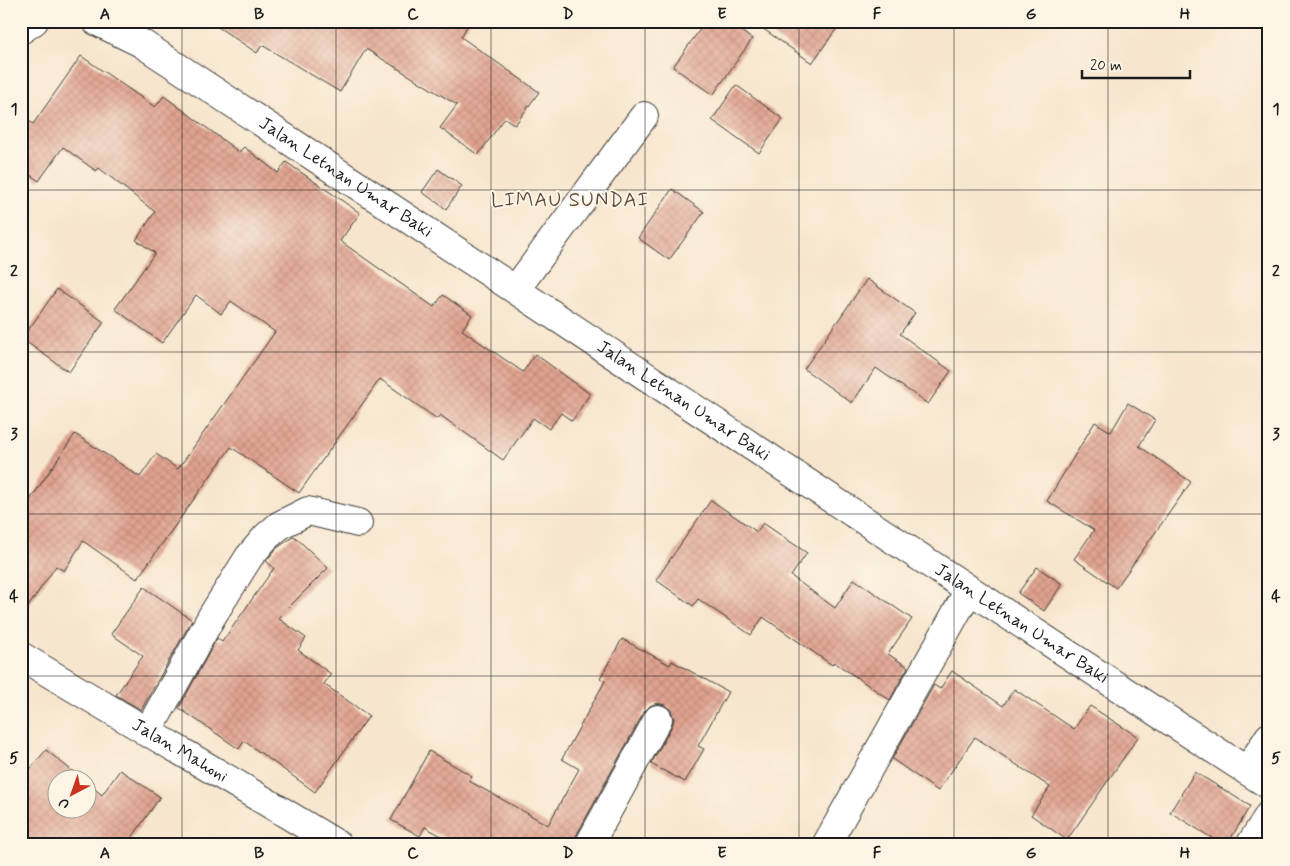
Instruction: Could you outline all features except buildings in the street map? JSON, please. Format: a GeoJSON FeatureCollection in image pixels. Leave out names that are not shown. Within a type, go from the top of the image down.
{"type":"FeatureCollection","features":[{"type":"Feature","properties":{"kind":"street"},"geometry":{"type":"LineString","coordinates":[[21,30],[34,21]]}},
{"type":"Feature","properties":{"kind":"street","name":"Jalan Letnan Umar Baki"},"geometry":{"type":"LineString","coordinates":[[96,21],[141,43],[969,590],[1258,778]]}},
{"type":"Feature","properties":{"kind":"street"},"geometry":{"type":"LineString","coordinates":[[516,289],[644,116]]}},
{"type":"Feature","properties":{"kind":"street"},"geometry":{"type":"LineString","coordinates":[[147,733],[212,616],[249,557],[266,537],[280,525],[308,511],[358,523]]}},
{"type":"Feature","properties":{"kind":"street"},"geometry":{"type":"LineString","coordinates":[[826,845],[969,590]]}},
{"type":"Feature","properties":{"kind":"street","name":"Jalan Mahoni"},"geometry":{"type":"LineString","coordinates":[[21,656],[147,733],[214,769],[338,845]]}},
{"type":"Feature","properties":{"kind":"street"},"geometry":{"type":"LineString","coordinates":[[589,845],[658,719]]}},
{"type":"Feature","properties":{"kind":"street"},"geometry":{"type":"LineString","coordinates":[[1258,778],[1269,737]]}},
{"type":"Feature","properties":{"kind":"street"},"geometry":{"type":"LineString","coordinates":[[1250,845],[1269,815]]}},
{"type":"Feature","properties":{"kind":"district","name":"LIMAU SUNDAI"},"geometry":{"type":"Point","coordinates":[570,200]}}]}
